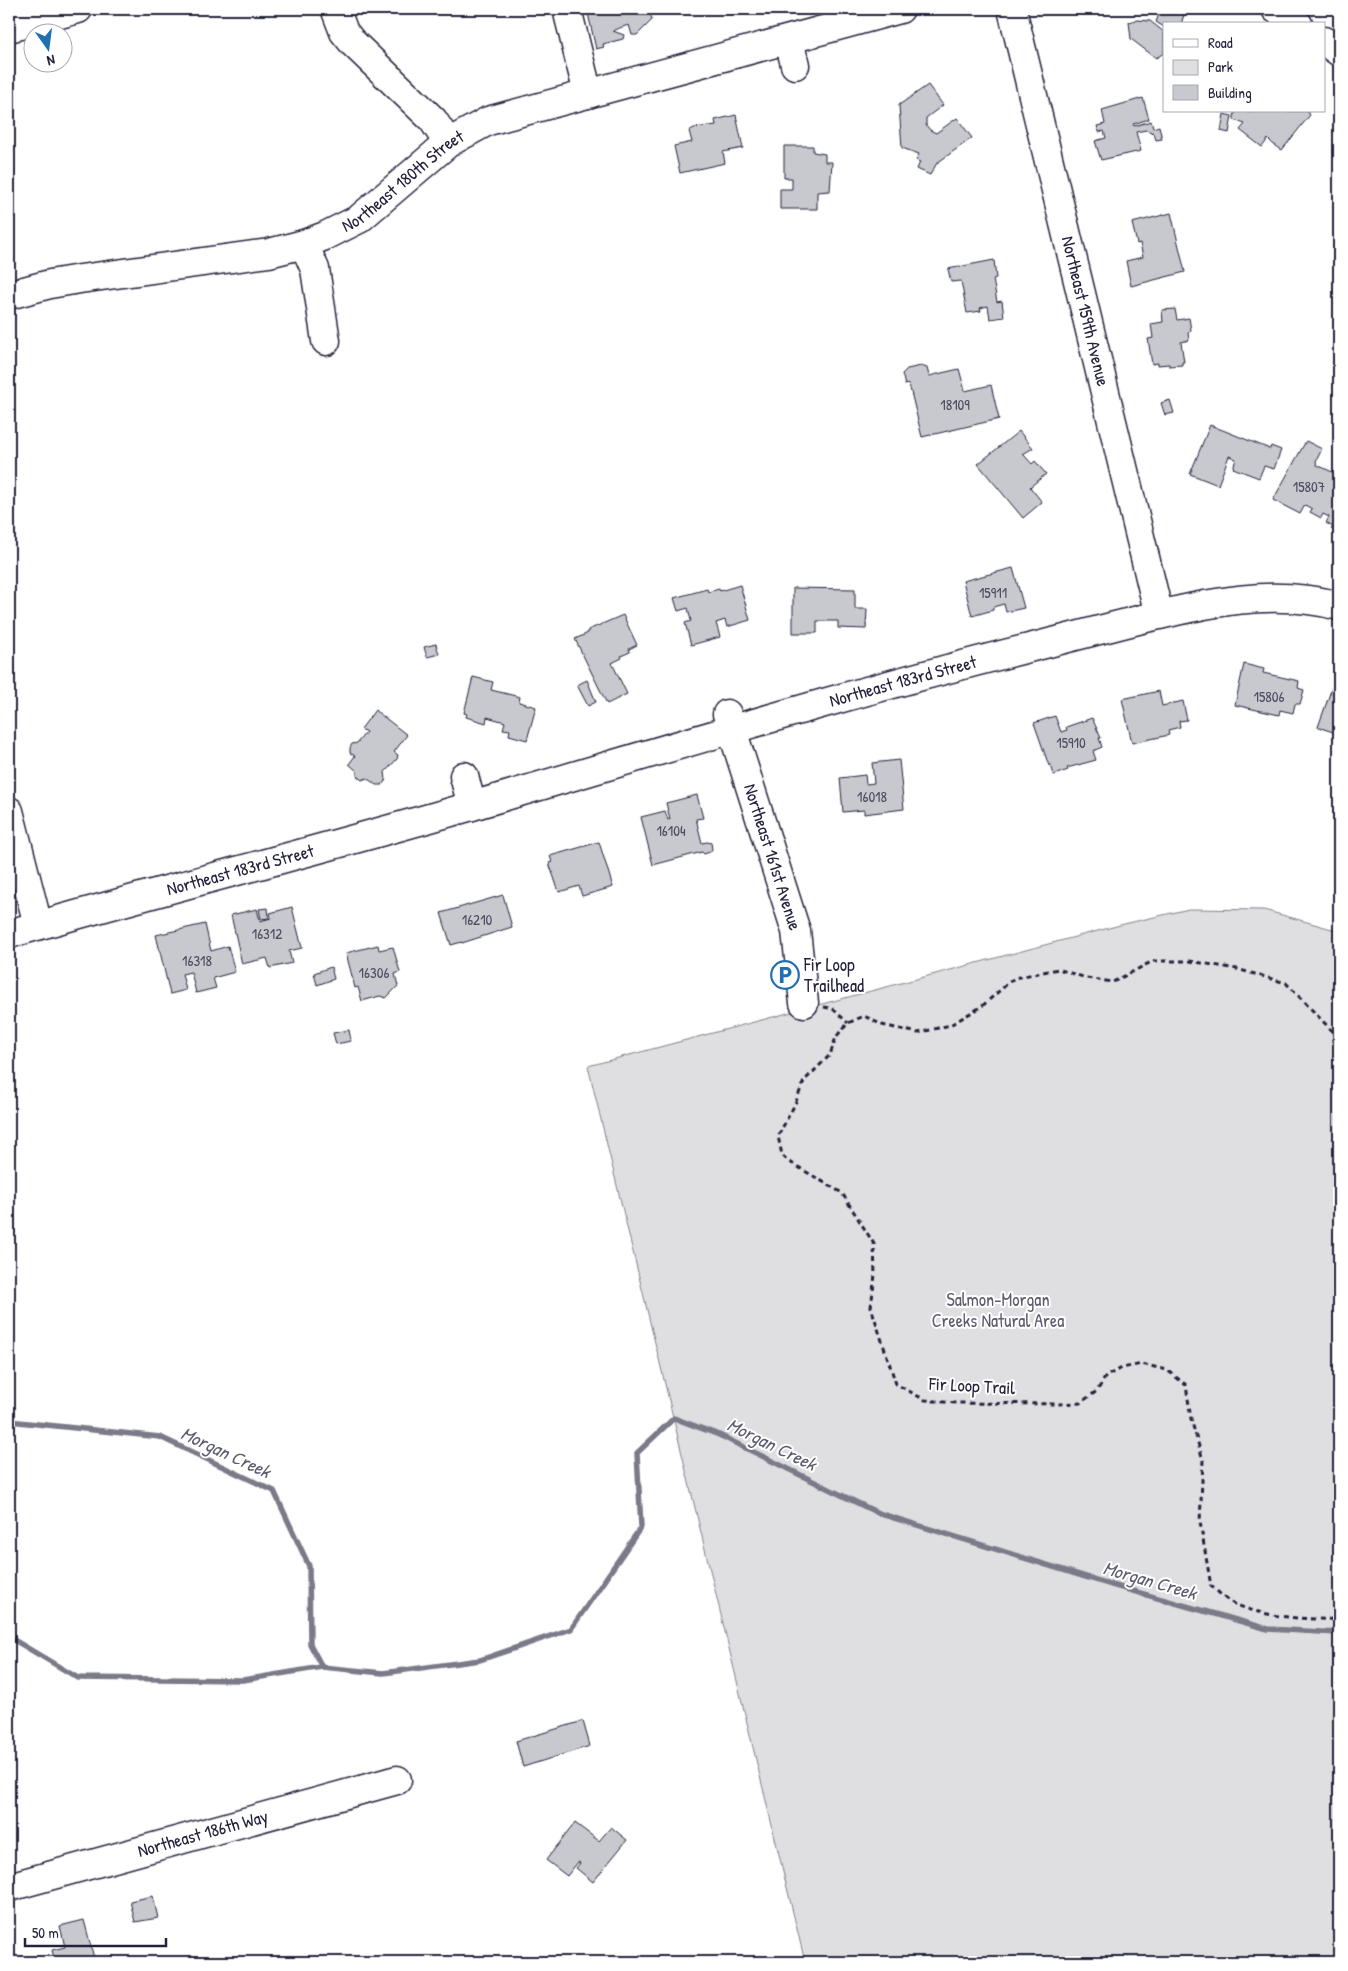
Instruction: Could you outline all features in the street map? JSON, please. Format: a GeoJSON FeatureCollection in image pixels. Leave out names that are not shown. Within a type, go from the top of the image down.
{"type":"FeatureCollection","features":[{"type":"Feature","properties":{"kind":"street"},"geometry":{"type":"LineString","coordinates":[[9,28],[78,9]]}},
{"type":"Feature","properties":{"kind":"street"},"geometry":{"type":"LineString","coordinates":[[567,9],[588,94]]}},
{"type":"Feature","properties":{"kind":"street","name":"Northeast 180th Street"},"geometry":{"type":"LineString","coordinates":[[9,295],[50,284],[268,253],[304,244],[325,236],[359,218],[448,143],[488,121],[588,94],[792,52],[900,9]]}},
{"type":"Feature","properties":{"kind":"street","name":"Northeast 159th Avenue"},"geometry":{"type":"LineString","coordinates":[[1012,9],[1159,615]]}},
{"type":"Feature","properties":{"kind":"street"},"geometry":{"type":"LineString","coordinates":[[1276,9],[1295,22]]}},
{"type":"Feature","properties":{"kind":"street"},"geometry":{"type":"LineString","coordinates":[[336,11],[344,32],[353,43],[433,120],[448,143]]}},
{"type":"Feature","properties":{"kind":"street"},"geometry":{"type":"LineString","coordinates":[[1326,42],[1339,52]]}},
{"type":"Feature","properties":{"kind":"street"},"geometry":{"type":"LineString","coordinates":[[304,244],[315,269],[326,342]]}},
{"type":"Feature","properties":{"kind":"street","name":"Northeast 183rd Street"},"geometry":{"type":"LineString","coordinates":[[9,934],[472,806],[730,721],[1159,615],[1224,601],[1262,597],[1306,599],[1339,606]]}},
{"type":"Feature","properties":{"kind":"street","name":"Northeast 161st Avenue"},"geometry":{"type":"LineString","coordinates":[[730,721],[796,931],[804,1003]]}},
{"type":"Feature","properties":{"kind":"street"},"geometry":{"type":"LineString","coordinates":[[464,776],[472,806]]}},
{"type":"Feature","properties":{"kind":"street"},"geometry":{"type":"LineString","coordinates":[[9,811],[38,925]]}},
{"type":"Feature","properties":{"kind":"street","name":"Northeast 186th Way"},"geometry":{"type":"LineString","coordinates":[[9,1886],[398,1780]]}},
{"type":"Feature","properties":{"kind":"path","name":"Fir Loop Trail"},"geometry":{"type":"LineString","coordinates":[[1339,1038],[1286,983],[1237,969],[1190,961],[1153,961],[1113,982],[1086,978],[1058,969],[1014,978],[981,1007],[950,1025],[918,1033],[882,1025],[864,1016],[848,1023],[836,1037],[830,1055],[804,1081],[795,1104],[778,1136],[782,1155],[788,1161],[842,1193],[874,1244],[875,1275],[871,1307],[896,1384],[925,1400],[955,1403],[1080,1403],[1097,1391],[1106,1376],[1122,1368],[1142,1364],[1167,1370],[1186,1385],[1191,1419],[1203,1460],[1200,1522],[1211,1586],[1229,1601],[1261,1613],[1322,1620],[1339,1619]]}},
{"type":"Feature","properties":{"kind":"green space","name":"Salmon-Morgan Creeks Natural Area"},"geometry":{"type":"Polygon","coordinates":[[[1189,909],[1264,910],[1339,931],[1339,1962],[805,1962],[588,1066],[1124,924],[1189,909]]]}},
{"type":"Feature","properties":{"kind":"building"},"geometry":{"type":"Polygon","coordinates":[[[587,9],[649,9],[652,20],[637,35],[632,35],[629,25],[613,31],[624,35],[623,39],[603,44],[604,47],[596,49],[587,9]]]}},
{"type":"Feature","properties":{"kind":"building"},"geometry":{"type":"Polygon","coordinates":[[[1161,9],[1186,9],[1182,22],[1163,22],[1163,26],[1156,22],[1161,9]]]}},
{"type":"Feature","properties":{"kind":"building"},"geometry":{"type":"Polygon","coordinates":[[[1137,20],[1150,21],[1163,31],[1163,54],[1156,58],[1131,39],[1129,22],[1137,20]]]}},
{"type":"Feature","properties":{"kind":"building"},"geometry":{"type":"Polygon","coordinates":[[[928,85],[943,105],[926,118],[926,125],[930,130],[936,133],[957,118],[972,138],[937,163],[930,175],[917,169],[920,162],[916,160],[919,154],[902,148],[899,105],[928,85]]]}},
{"type":"Feature","properties":{"kind":"building"},"geometry":{"type":"Polygon","coordinates":[[[1143,98],[1149,119],[1133,124],[1134,126],[1151,121],[1153,128],[1159,126],[1162,139],[1156,140],[1154,133],[1146,130],[1136,132],[1141,151],[1101,160],[1095,141],[1106,138],[1104,131],[1099,132],[1097,126],[1105,124],[1102,110],[1143,98]]]}},
{"type":"Feature","properties":{"kind":"building"},"geometry":{"type":"Polygon","coordinates":[[[1236,112],[1308,112],[1310,115],[1282,150],[1268,139],[1262,147],[1240,130],[1245,124],[1234,120],[1236,112]]]}},
{"type":"Feature","properties":{"kind":"building"},"geometry":{"type":"Polygon","coordinates":[[[1224,114],[1232,116],[1229,133],[1221,131],[1224,114]]]}},
{"type":"Feature","properties":{"kind":"building"},"geometry":{"type":"Polygon","coordinates":[[[736,115],[743,148],[723,152],[725,163],[680,173],[674,146],[692,142],[689,131],[694,128],[716,125],[715,120],[736,115]]]}},
{"type":"Feature","properties":{"kind":"building"},"geometry":{"type":"Polygon","coordinates":[[[784,146],[813,146],[813,152],[825,154],[825,162],[832,162],[830,191],[817,192],[817,209],[780,209],[780,189],[792,189],[792,178],[784,178],[784,146]]]}},
{"type":"Feature","properties":{"kind":"building"},"geometry":{"type":"Polygon","coordinates":[[[1171,213],[1185,272],[1131,286],[1126,261],[1143,257],[1140,243],[1137,244],[1132,223],[1171,213]]]}},
{"type":"Feature","properties":{"kind":"building"},"geometry":{"type":"Polygon","coordinates":[[[994,260],[996,278],[993,279],[997,302],[1002,301],[1004,317],[990,319],[988,306],[980,308],[981,311],[967,313],[961,281],[951,282],[948,269],[994,260]]]}},
{"type":"Feature","properties":{"kind":"building"},"geometry":{"type":"Polygon","coordinates":[[[1175,309],[1177,320],[1189,318],[1191,330],[1188,333],[1189,340],[1181,342],[1184,362],[1182,362],[1182,365],[1169,366],[1169,364],[1152,364],[1148,339],[1153,338],[1151,324],[1163,322],[1162,310],[1175,309]]]}},
{"type":"Feature","properties":{"kind":"building"},"geometry":{"type":"Polygon","coordinates":[[[921,366],[927,368],[929,376],[959,369],[965,391],[991,385],[999,419],[922,437],[909,384],[905,385],[902,374],[907,369],[921,366]]]}},
{"type":"Feature","properties":{"kind":"building"},"geometry":{"type":"Polygon","coordinates":[[[1170,400],[1174,413],[1165,415],[1161,403],[1170,400]]]}},
{"type":"Feature","properties":{"kind":"building"},"geometry":{"type":"Polygon","coordinates":[[[1210,425],[1270,449],[1271,446],[1281,450],[1274,469],[1264,466],[1259,478],[1233,468],[1236,459],[1229,456],[1218,485],[1190,474],[1210,425]]]}},
{"type":"Feature","properties":{"kind":"building"},"geometry":{"type":"Polygon","coordinates":[[[1019,431],[1033,448],[1023,454],[1032,464],[1035,461],[1046,474],[1030,487],[1042,502],[1023,518],[978,464],[1019,431]]]}},
{"type":"Feature","properties":{"kind":"building"},"geometry":{"type":"Polygon","coordinates":[[[1306,441],[1322,449],[1316,461],[1317,465],[1339,475],[1339,533],[1331,529],[1333,527],[1326,523],[1329,517],[1323,514],[1321,518],[1310,512],[1312,509],[1305,505],[1300,514],[1273,500],[1306,441]]]}},
{"type":"Feature","properties":{"kind":"building"},"geometry":{"type":"Polygon","coordinates":[[[1013,568],[1024,608],[1006,612],[1004,604],[993,607],[993,610],[972,616],[963,581],[1013,568]]]}},
{"type":"Feature","properties":{"kind":"building"},"geometry":{"type":"Polygon","coordinates":[[[740,585],[750,620],[727,627],[725,620],[716,623],[720,637],[691,645],[685,623],[691,621],[688,608],[678,611],[674,598],[707,589],[708,592],[719,589],[720,591],[740,585]]]}},
{"type":"Feature","properties":{"kind":"building"},"geometry":{"type":"Polygon","coordinates":[[[793,588],[855,589],[855,609],[867,609],[866,629],[838,628],[838,621],[817,621],[817,633],[793,633],[793,588]]]}},
{"type":"Feature","properties":{"kind":"building"},"geometry":{"type":"Polygon","coordinates":[[[623,615],[637,645],[629,649],[630,652],[621,656],[622,658],[612,663],[627,694],[607,704],[575,639],[588,633],[588,630],[623,615]]]}},
{"type":"Feature","properties":{"kind":"building"},"geometry":{"type":"Polygon","coordinates":[[[436,644],[439,654],[427,657],[424,647],[436,644]]]}},
{"type":"Feature","properties":{"kind":"building"},"geometry":{"type":"Polygon","coordinates":[[[1244,664],[1264,669],[1263,673],[1299,681],[1298,688],[1304,690],[1300,704],[1295,704],[1293,713],[1280,710],[1279,715],[1235,705],[1244,664]]]}},
{"type":"Feature","properties":{"kind":"building"},"geometry":{"type":"Polygon","coordinates":[[[473,677],[493,682],[491,690],[520,697],[519,702],[536,707],[527,740],[509,735],[510,730],[503,729],[505,722],[487,717],[486,723],[466,717],[467,714],[464,713],[473,677]]]}},
{"type":"Feature","properties":{"kind":"building"},"geometry":{"type":"Polygon","coordinates":[[[1335,679],[1339,680],[1339,734],[1318,727],[1335,679]]]}},
{"type":"Feature","properties":{"kind":"building"},"geometry":{"type":"Polygon","coordinates":[[[587,680],[596,702],[588,706],[577,685],[587,680]]]}},
{"type":"Feature","properties":{"kind":"building"},"geometry":{"type":"Polygon","coordinates":[[[1159,691],[1162,706],[1183,701],[1187,720],[1179,721],[1180,727],[1168,730],[1169,735],[1132,743],[1122,699],[1159,691]]]}},
{"type":"Feature","properties":{"kind":"building"},"geometry":{"type":"Polygon","coordinates":[[[375,710],[407,735],[394,752],[398,755],[397,759],[385,772],[386,780],[382,785],[376,785],[367,778],[362,780],[357,776],[357,771],[349,764],[355,756],[350,753],[350,748],[366,732],[361,729],[375,710]]]}},
{"type":"Feature","properties":{"kind":"building"},"geometry":{"type":"Polygon","coordinates":[[[1055,716],[1061,732],[1067,730],[1066,727],[1092,718],[1101,738],[1099,738],[1102,747],[1093,751],[1096,760],[1067,768],[1068,770],[1054,775],[1034,723],[1055,716]]]}},
{"type":"Feature","properties":{"kind":"building"},"geometry":{"type":"Polygon","coordinates":[[[899,760],[904,809],[864,814],[864,810],[843,812],[840,778],[865,775],[866,784],[874,783],[872,763],[899,760]]]}},
{"type":"Feature","properties":{"kind":"building"},"geometry":{"type":"Polygon","coordinates":[[[697,795],[703,818],[696,819],[702,843],[711,843],[712,849],[704,854],[702,852],[653,865],[641,817],[665,811],[668,820],[670,819],[666,803],[697,795]]]}},
{"type":"Feature","properties":{"kind":"building"},"geometry":{"type":"Polygon","coordinates":[[[599,842],[613,887],[582,896],[579,886],[559,892],[549,863],[552,862],[550,856],[599,842]]]}},
{"type":"Feature","properties":{"kind":"building"},"geometry":{"type":"Polygon","coordinates":[[[503,895],[512,927],[451,945],[441,913],[503,895]]]}},
{"type":"Feature","properties":{"kind":"building"},"geometry":{"type":"Polygon","coordinates":[[[292,907],[302,948],[289,951],[292,963],[270,968],[267,958],[242,964],[231,915],[257,909],[260,921],[271,918],[270,913],[292,907]]]}},
{"type":"Feature","properties":{"kind":"building"},"geometry":{"type":"Polygon","coordinates":[[[268,908],[269,918],[261,919],[259,909],[268,908]]]}},
{"type":"Feature","properties":{"kind":"building"},"geometry":{"type":"Polygon","coordinates":[[[205,924],[211,951],[228,946],[235,972],[213,978],[216,988],[196,993],[191,972],[182,974],[186,990],[170,994],[156,935],[205,924]]]}},
{"type":"Feature","properties":{"kind":"building"},"geometry":{"type":"Polygon","coordinates":[[[378,945],[379,950],[393,947],[400,972],[395,974],[398,986],[386,998],[380,996],[362,1001],[358,987],[355,988],[346,953],[378,945]]]}},
{"type":"Feature","properties":{"kind":"building"},"geometry":{"type":"Polygon","coordinates":[[[331,967],[334,979],[317,985],[314,973],[331,967]]]}},
{"type":"Feature","properties":{"kind":"building"},"geometry":{"type":"Polygon","coordinates":[[[349,1030],[351,1041],[336,1044],[333,1033],[349,1030]]]}},
{"type":"Feature","properties":{"kind":"building"},"geometry":{"type":"Polygon","coordinates":[[[583,1721],[590,1746],[523,1767],[516,1741],[583,1721]]]}},
{"type":"Feature","properties":{"kind":"building"},"geometry":{"type":"Polygon","coordinates":[[[575,1823],[599,1841],[611,1827],[627,1840],[593,1882],[576,1868],[580,1863],[578,1862],[567,1876],[546,1860],[575,1823]]]}},
{"type":"Feature","properties":{"kind":"building"},"geometry":{"type":"Polygon","coordinates":[[[153,1896],[158,1918],[135,1922],[130,1901],[153,1896]]]}},
{"type":"Feature","properties":{"kind":"building"},"geometry":{"type":"Polygon","coordinates":[[[84,1920],[95,1962],[55,1962],[52,1950],[65,1947],[60,1926],[84,1920]]]}},
{"type":"Feature","properties":{"kind":"waterway","name":"Morgan Creek"},"geometry":{"type":"LineString","coordinates":[[9,1421],[160,1437],[274,1491],[309,1566],[310,1644],[322,1667],[383,1673],[480,1660],[571,1629],[641,1527],[637,1453],[674,1418],[719,1435],[878,1513],[1115,1586],[1268,1629],[1339,1633]]}},
{"type":"Feature","properties":{"kind":"waterway","name":"Morgan Creek"},"geometry":{"type":"LineString","coordinates":[[9,1637],[78,1678],[243,1680],[322,1667]]}},
{"type":"Feature","properties":{"kind":"place","name":"Fir Loop Trailhead"},"geometry":{"type":"Point","coordinates":[785,975]}}]}
